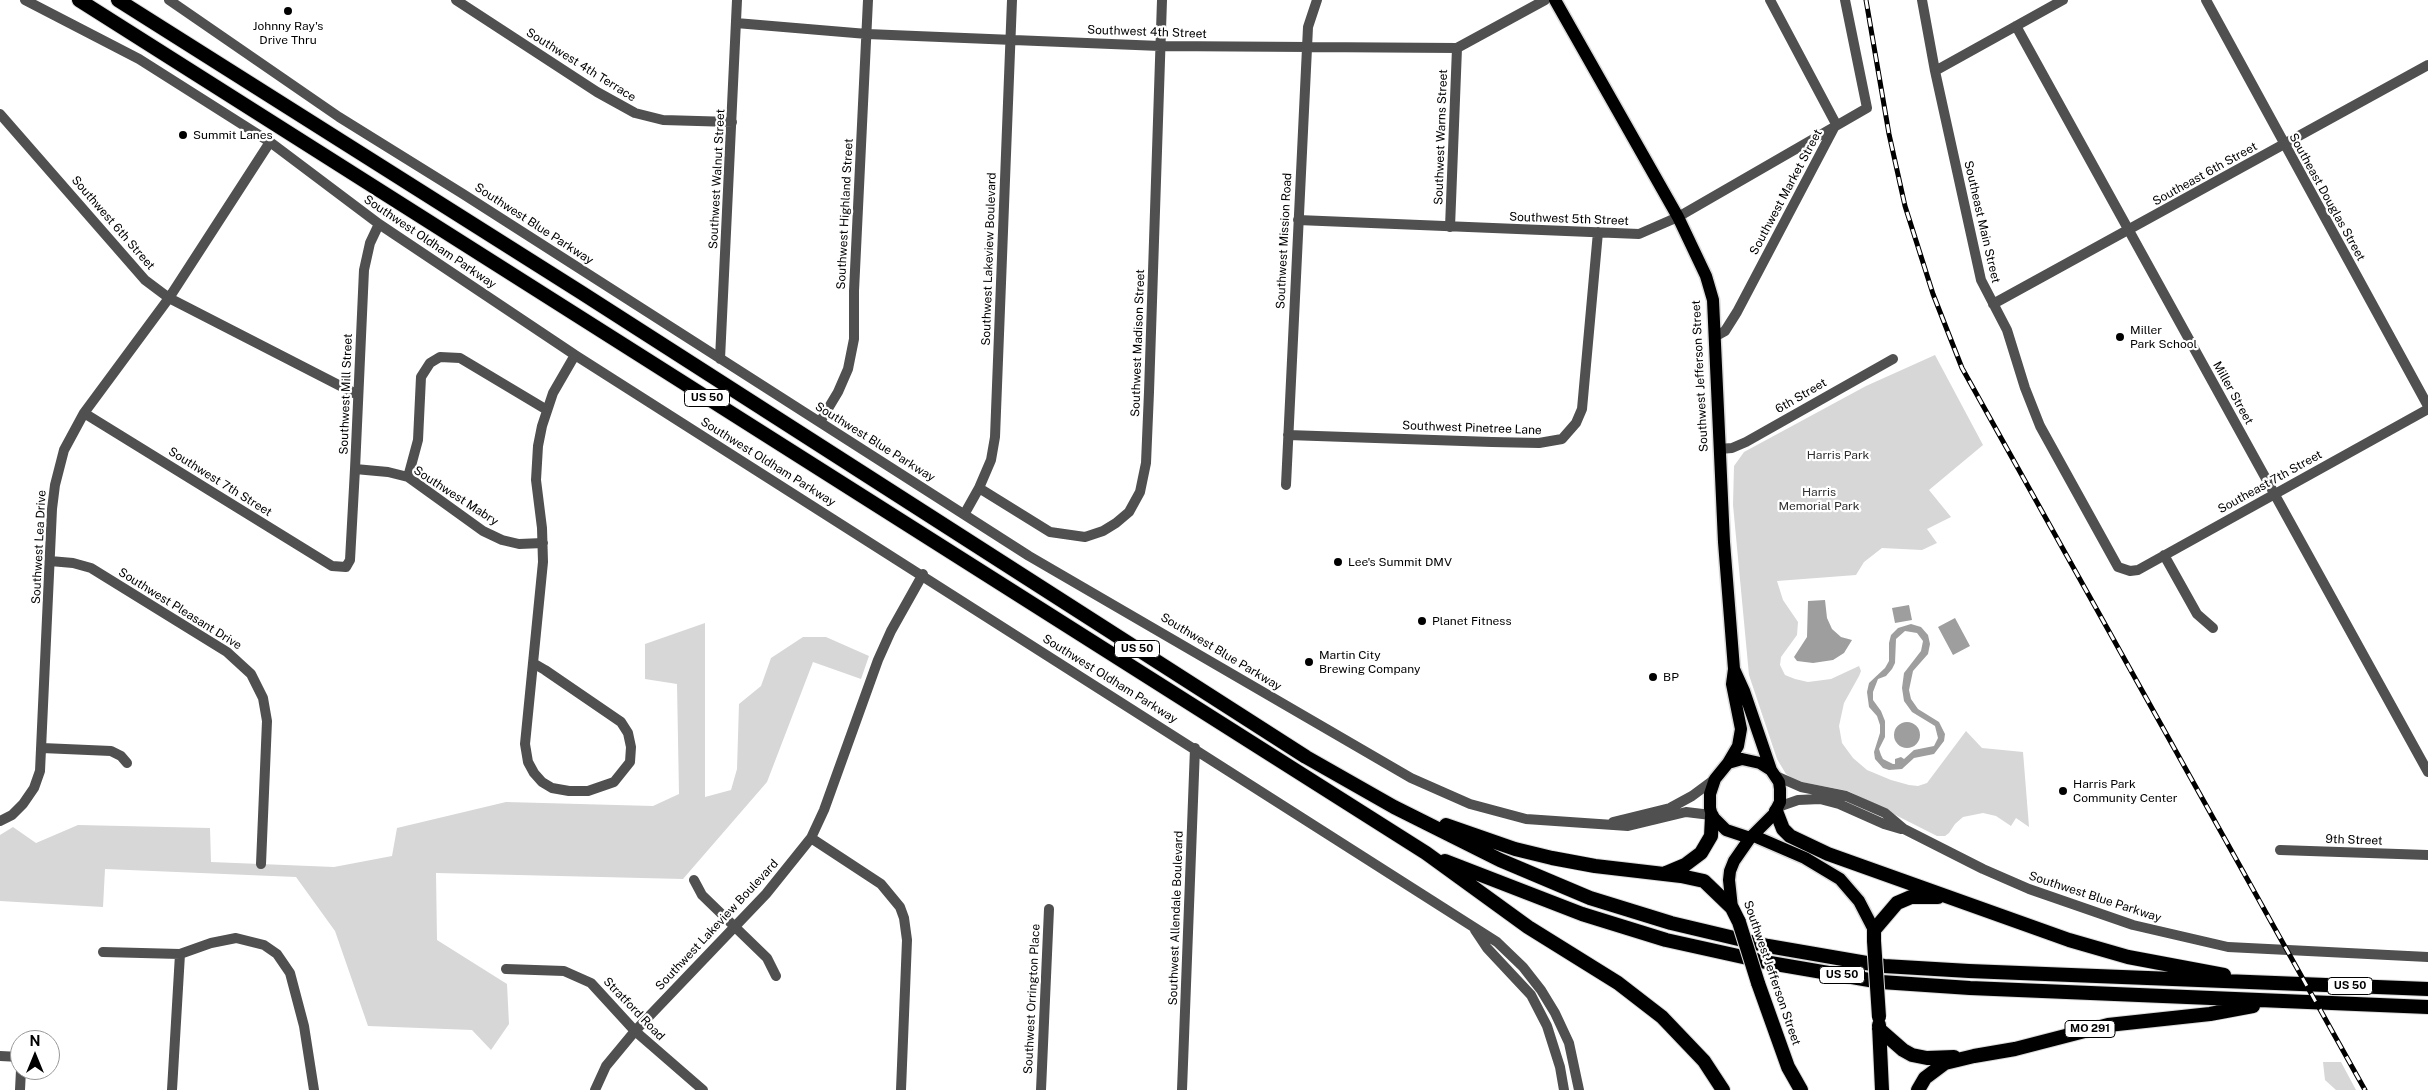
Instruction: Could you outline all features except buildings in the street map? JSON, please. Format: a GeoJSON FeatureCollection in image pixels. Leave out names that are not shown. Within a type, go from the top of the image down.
{"type":"FeatureCollection","features":[{"type":"Feature","properties":{"kind":"highway","name":"US 50"},"geometry":{"type":"LineString","coordinates":[[79,0],[1426,853],[1582,914],[1666,940],[1770,963],[1881,982],[2275,1002],[2428,1007]]}},
{"type":"Feature","properties":{"kind":"highway","name":"US 50"},"geometry":{"type":"LineString","coordinates":[[118,0],[582,293],[1306,757],[1394,807],[1500,860],[1590,898],[1671,923],[1768,946],[1884,966],[2272,984],[2428,988]]}},
{"type":"Feature","properties":{"kind":"highway"},"geometry":{"type":"LineString","coordinates":[[1394,807],[1524,851],[1595,866],[1704,881],[1732,908]]}},
{"type":"Feature","properties":{"kind":"highway"},"geometry":{"type":"LineString","coordinates":[[1777,809],[1783,829],[1800,842],[1953,899],[2069,940],[2128,957],[2272,984]]}},
{"type":"Feature","properties":{"kind":"highway"},"geometry":{"type":"LineString","coordinates":[[1664,874],[1685,865],[1701,853],[1710,836],[1711,816]]}},
{"type":"Feature","properties":{"kind":"highway"},"geometry":{"type":"LineString","coordinates":[[1426,853],[1528,927],[1618,983],[1662,1016],[1704,1061],[1723,1090]]}},
{"type":"Feature","properties":{"kind":"highway"},"geometry":{"type":"LineString","coordinates":[[1882,1090],[1874,936],[1890,909],[1912,897],[1953,899]]}},
{"type":"Feature","properties":{"kind":"highway","name":"Southwest Jefferson Street"},"geometry":{"type":"LineString","coordinates":[[1732,908],[1739,922],[1758,983],[1788,1067],[1801,1090]]}},
{"type":"Feature","properties":{"kind":"highway","name":"MO 291"},"geometry":{"type":"LineString","coordinates":[[1918,1090],[1925,1078],[1945,1064],[1974,1056],[2015,1049],[2108,1026],[2210,1014],[2275,1002]]}},
{"type":"Feature","properties":{"kind":"highway","name":"MO 291"},"geometry":{"type":"LineString","coordinates":[[1879,1023],[1903,1050],[1912,1055],[1927,1058],[1974,1056]]}},
{"type":"Feature","properties":{"kind":"main road","name":"Southwest Jefferson Street"},"geometry":{"type":"LineString","coordinates":[[1555,0],[1678,217],[1706,276],[1713,300],[1719,449],[1734,669],[1733,698],[1741,730],[1738,746],[1728,763]]}},
{"type":"Feature","properties":{"kind":"main road","name":"Southwest Jefferson Street"},"geometry":{"type":"LineString","coordinates":[[1734,669],[1774,773]]}},
{"type":"Feature","properties":{"kind":"main road"},"geometry":{"type":"LineString","coordinates":[[1752,837],[1777,809],[1780,796],[1774,773],[1752,761],[1742,759],[1728,763],[1715,779],[1710,794],[1711,816],[1726,830],[1752,837],[1805,858],[1840,879],[1859,901],[1874,936]]}},
{"type":"Feature","properties":{"kind":"main road","name":"Southwest Jefferson Street"},"geometry":{"type":"LineString","coordinates":[[1732,908],[1730,871],[1734,861],[1752,837]]}},
{"type":"Feature","properties":{"kind":"street","name":"Southwest Oldham Parkway"},"geometry":{"type":"LineString","coordinates":[[25,0],[139,59],[270,142],[379,224],[576,355],[1195,748],[1475,930],[1497,942],[1509,952],[1541,990],[1555,1013],[1569,1043],[1579,1090]]}},
{"type":"Feature","properties":{"kind":"street","name":"Southwest Blue Parkway"},"geometry":{"type":"LineString","coordinates":[[169,0],[339,117],[965,513],[1029,556],[1411,778],[1470,804],[1526,819],[1628,826],[1686,812],[1711,816]]}},
{"type":"Feature","properties":{"kind":"street","name":"Southwest 4th Terrace"},"geometry":{"type":"LineString","coordinates":[[456,0],[597,92],[635,113],[663,120],[732,122]]}},
{"type":"Feature","properties":{"kind":"street","name":"Southwest Walnut Street"},"geometry":{"type":"LineString","coordinates":[[720,359],[737,0]]}},
{"type":"Feature","properties":{"kind":"street","name":"Southwest Highland Street"},"geometry":{"type":"LineString","coordinates":[[820,422],[848,369],[854,339],[854,291],[868,0]]}},
{"type":"Feature","properties":{"kind":"street","name":"Southwest Lakeview Boulevard"},"geometry":{"type":"LineString","coordinates":[[965,513],[979,488],[990,460],[995,437],[1012,0]]}},
{"type":"Feature","properties":{"kind":"street","name":"Southwest Madison Street"},"geometry":{"type":"LineString","coordinates":[[979,488],[1050,532],[1085,537],[1103,531],[1116,523],[1129,512],[1140,492],[1146,463],[1149,401],[1162,0]]}},
{"type":"Feature","properties":{"kind":"street","name":"Southwest Mission Road"},"geometry":{"type":"LineString","coordinates":[[1286,486],[1308,28],[1317,0]]}},
{"type":"Feature","properties":{"kind":"street","name":"Southwest 4th Street"},"geometry":{"type":"LineString","coordinates":[[736,23],[867,34],[1160,46],[1457,48],[1545,0]]}},
{"type":"Feature","properties":{"kind":"street","name":"Southwest Market Street"},"geometry":{"type":"LineString","coordinates":[[1714,337],[1725,330],[1737,312],[1836,124],[1770,0]]}},
{"type":"Feature","properties":{"kind":"street","name":"Southwest 5th Street"},"geometry":{"type":"LineString","coordinates":[[1298,220],[1639,234],[1678,217],[1836,124],[1867,108],[1846,0]]}},
{"type":"Feature","properties":{"kind":"street","name":"Southeast Main Street"},"geometry":{"type":"LineString","coordinates":[[1922,0],[1934,71],[1982,280],[2007,330],[2024,388],[2040,426],[2113,562],[2123,569]]}},
{"type":"Feature","properties":{"kind":"street"},"geometry":{"type":"LineString","coordinates":[[1934,71],[2063,0]]}},
{"type":"Feature","properties":{"kind":"street","name":"Southeast Douglas Street"},"geometry":{"type":"LineString","coordinates":[[2206,0],[2428,407]]}},
{"type":"Feature","properties":{"kind":"street","name":"Miller Street"},"geometry":{"type":"LineString","coordinates":[[2016,26],[2428,772]]}},
{"type":"Feature","properties":{"kind":"street","name":"Southwest Warns Street"},"geometry":{"type":"LineString","coordinates":[[1450,227],[1457,48]]}},
{"type":"Feature","properties":{"kind":"street","name":"Southeast 6th Street"},"geometry":{"type":"LineString","coordinates":[[1993,304],[2428,65]]}},
{"type":"Feature","properties":{"kind":"street","name":"Southwest 6th Street"},"geometry":{"type":"LineString","coordinates":[[0,114],[145,280],[169,298],[358,395]]}},
{"type":"Feature","properties":{"kind":"street","name":"Southwest Lea Drive"},"geometry":{"type":"LineString","coordinates":[[0,822],[12,815],[34,788],[40,771],[52,509],[59,465],[74,430],[84,413],[169,298],[270,142]]}},
{"type":"Feature","properties":{"kind":"street","name":"Southwest Mill Street"},"geometry":{"type":"LineString","coordinates":[[346,567],[350,560],[364,270],[370,243],[379,224]]}},
{"type":"Feature","properties":{"kind":"street","name":"Southwest Pinetree Lane"},"geometry":{"type":"LineString","coordinates":[[1288,435],[1538,443],[1562,439],[1576,423],[1582,409],[1598,232]]}},
{"type":"Feature","properties":{"kind":"street"},"geometry":{"type":"LineString","coordinates":[[533,663],[621,722],[628,733],[631,747],[630,762],[614,782],[588,791],[552,788],[542,782],[534,773],[528,762],[525,744],[533,663],[539,611],[543,543],[536,480],[538,446],[547,410],[554,393],[576,355]]}},
{"type":"Feature","properties":{"kind":"street"},"geometry":{"type":"LineString","coordinates":[[408,478],[418,440],[421,377],[430,363],[440,357],[460,358],[547,410]]}},
{"type":"Feature","properties":{"kind":"street","name":"6th Street"},"geometry":{"type":"LineString","coordinates":[[1719,449],[1732,448],[1746,442],[1893,359]]}},
{"type":"Feature","properties":{"kind":"street","name":"Southeast 7th Street"},"geometry":{"type":"LineString","coordinates":[[2123,569],[2138,570],[2428,407]]}},
{"type":"Feature","properties":{"kind":"street","name":"Southwest 7th Street"},"geometry":{"type":"LineString","coordinates":[[84,413],[332,566],[346,567]]}},
{"type":"Feature","properties":{"kind":"street","name":"Southwest Mabry"},"geometry":{"type":"LineString","coordinates":[[355,469],[388,472],[408,478],[483,531],[502,540],[519,544],[543,543]]}},
{"type":"Feature","properties":{"kind":"street"},"geometry":{"type":"LineString","coordinates":[[2164,555],[2197,614],[2213,628]]}},
{"type":"Feature","properties":{"kind":"street","name":"Southwest Pleasant Drive"},"geometry":{"type":"LineString","coordinates":[[50,561],[73,563],[91,568],[227,652],[251,674],[263,698],[267,720],[261,864]]}},
{"type":"Feature","properties":{"kind":"street","name":"Southwest Lakeview Boulevard"},"geometry":{"type":"LineString","coordinates":[[595,1090],[606,1066],[634,1031],[766,894],[811,838],[824,810],[878,660],[891,631],[922,574]]}},
{"type":"Feature","properties":{"kind":"street"},"geometry":{"type":"LineString","coordinates":[[42,748],[111,751],[121,756],[127,763]]}},
{"type":"Feature","properties":{"kind":"street","name":"Southwest Allendale Boulevard"},"geometry":{"type":"LineString","coordinates":[[1182,1090],[1195,748]]}},
{"type":"Feature","properties":{"kind":"street","name":"Southwest Blue Parkway"},"geometry":{"type":"LineString","coordinates":[[1774,773],[1801,787],[1846,796],[1885,813],[1904,829],[1983,870],[2022,886],[2133,925],[2228,947],[2428,957]]}},
{"type":"Feature","properties":{"kind":"street","name":"Southwest Blue Parkway"},"geometry":{"type":"LineString","coordinates":[[1604,824],[1670,808],[1692,796],[1715,779]]}},
{"type":"Feature","properties":{"kind":"street","name":"Southwest Blue Parkway"},"geometry":{"type":"LineString","coordinates":[[1777,809],[1803,799],[1820,799],[1839,804],[1884,824],[1904,829]]}},
{"type":"Feature","properties":{"kind":"street"},"geometry":{"type":"LineString","coordinates":[[811,838],[881,884],[896,901],[904,918],[907,940],[900,1090]]}},
{"type":"Feature","properties":{"kind":"street","name":"9th Street"},"geometry":{"type":"LineString","coordinates":[[2280,850],[2428,855]]}},
{"type":"Feature","properties":{"kind":"street"},"geometry":{"type":"LineString","coordinates":[[694,880],[702,895],[767,958],[776,976]]}},
{"type":"Feature","properties":{"kind":"street","name":"Southwest Orrington Place"},"geometry":{"type":"LineString","coordinates":[[1041,1090],[1049,909]]}},
{"type":"Feature","properties":{"kind":"street","name":"Southwest Oldham Parkway"},"geometry":{"type":"LineString","coordinates":[[1475,930],[1487,948],[1531,995],[1548,1026],[1560,1067],[1564,1090]]}},
{"type":"Feature","properties":{"kind":"street"},"geometry":{"type":"LineString","coordinates":[[103,952],[180,954],[211,943],[236,938],[264,945],[277,954],[290,973],[304,1026],[314,1090]]}},
{"type":"Feature","properties":{"kind":"street"},"geometry":{"type":"LineString","coordinates":[[172,1090],[180,954]]}},
{"type":"Feature","properties":{"kind":"street","name":"Stratford Road"},"geometry":{"type":"LineString","coordinates":[[506,969],[564,971],[591,983],[634,1031],[704,1090]]}},
{"type":"Feature","properties":{"kind":"street"},"geometry":{"type":"LineString","coordinates":[[1560,1067],[1574,1064]]}},
{"type":"Feature","properties":{"kind":"green space","name":"Harris Memorial Park"},"geometry":{"type":"Polygon","coordinates":[[[1935,355],[1983,445],[1929,490],[1951,517],[1927,529],[1937,543],[1922,550],[1882,548],[1864,562],[1856,575],[1777,581],[1783,600],[1798,622],[1797,635],[1781,657],[1780,665],[1785,675],[1808,682],[1831,679],[1859,666],[1861,671],[1859,676],[1844,703],[1839,726],[1842,743],[1853,758],[1867,770],[1891,780],[1918,786],[1927,783],[1966,731],[1982,748],[2023,752],[2029,827],[2016,818],[2011,826],[1996,816],[1983,813],[1963,817],[1945,836],[1937,836],[1848,791],[1796,781],[1786,774],[1777,759],[1749,675],[1733,505],[1734,466],[1744,452],[1866,386],[1935,355]]]}},
{"type":"Feature","properties":{"kind":"green space"},"geometry":{"type":"Polygon","coordinates":[[[705,623],[705,797],[731,790],[737,769],[739,704],[761,686],[771,658],[803,637],[826,637],[869,656],[861,679],[813,662],[767,782],[683,879],[436,873],[437,940],[507,984],[509,1024],[491,1050],[472,1030],[368,1026],[335,931],[296,877],[105,869],[103,907],[0,901],[0,835],[13,827],[36,843],[78,825],[210,828],[211,862],[334,867],[392,856],[397,828],[506,802],[653,806],[679,794],[677,684],[645,679],[645,644],[705,623]]]}},
{"type":"Feature","properties":{"kind":"green space"},"geometry":{"type":"Polygon","coordinates":[[[2323,1062],[2341,1062],[2356,1090],[2336,1090],[2325,1080],[2323,1062]]]}},
{"type":"Feature","properties":{"kind":"shaded area"},"geometry":{"type":"Polygon","coordinates":[[[1825,600],[1827,618],[1832,629],[1841,637],[1852,640],[1844,653],[1833,660],[1813,663],[1797,661],[1794,657],[1807,637],[1808,601],[1825,600]]]}},
{"type":"Feature","properties":{"kind":"shaded area"},"geometry":{"type":"Polygon","coordinates":[[[1909,605],[1912,620],[1895,623],[1892,608],[1909,605]]]}},
{"type":"Feature","properties":{"kind":"shaded area"},"geometry":{"type":"Polygon","coordinates":[[[1955,618],[1970,646],[1953,655],[1938,627],[1955,618]]]}},
{"type":"Feature","properties":{"kind":"shaded area"},"geometry":{"type":"Polygon","coordinates":[[[1911,624],[1921,627],[1928,635],[1930,644],[1928,654],[1913,671],[1909,690],[1911,699],[1918,709],[1939,722],[1945,734],[1944,741],[1934,754],[1914,758],[1902,769],[1889,770],[1883,768],[1875,759],[1874,752],[1880,733],[1880,725],[1877,716],[1869,707],[1867,692],[1869,683],[1885,668],[1889,661],[1891,635],[1898,628],[1911,624]],[[1905,631],[1896,639],[1895,663],[1886,676],[1878,679],[1873,692],[1873,700],[1885,721],[1885,737],[1879,749],[1883,759],[1893,764],[1895,764],[1895,759],[1901,757],[1904,759],[1914,750],[1934,746],[1938,738],[1935,726],[1912,712],[1904,701],[1902,688],[1904,673],[1921,651],[1923,641],[1917,633],[1905,631]]]}},
{"type":"Feature","properties":{"kind":"shaded area"},"geometry":{"type":"Polygon","coordinates":[[[1907,722],[1917,725],[1920,735],[1917,745],[1907,748],[1897,745],[1894,735],[1897,725],[1907,722]]]}},
{"type":"Feature","properties":{"kind":"railway"},"geometry":{"type":"LineString","coordinates":[[1866,0],[1889,134],[1905,206],[1933,294],[1962,368],[2365,1090]]}},
{"type":"Feature","properties":{"kind":"place","name":"Johnny Ray's Drive Thru"},"geometry":{"type":"Point","coordinates":[288,11]}},
{"type":"Feature","properties":{"kind":"place","name":"Summit Lanes"},"geometry":{"type":"Point","coordinates":[183,135]}},
{"type":"Feature","properties":{"kind":"place","name":"Miller Park School"},"geometry":{"type":"Point","coordinates":[2120,337]}},
{"type":"Feature","properties":{"kind":"place","name":"Lee's Summit DMV"},"geometry":{"type":"Point","coordinates":[1338,562]}},
{"type":"Feature","properties":{"kind":"place","name":"Planet Fitness"},"geometry":{"type":"Point","coordinates":[1422,621]}},
{"type":"Feature","properties":{"kind":"place","name":"Martin City Brewing Company"},"geometry":{"type":"Point","coordinates":[1309,662]}},
{"type":"Feature","properties":{"kind":"place","name":"BP"},"geometry":{"type":"Point","coordinates":[1653,677]}},
{"type":"Feature","properties":{"kind":"place","name":"Harris Park Community Center"},"geometry":{"type":"Point","coordinates":[2063,791]}},
{"type":"Feature","properties":{"kind":"park label","name":"Harris Park"},"geometry":{"type":"Point","coordinates":[1838,455]}}]}
